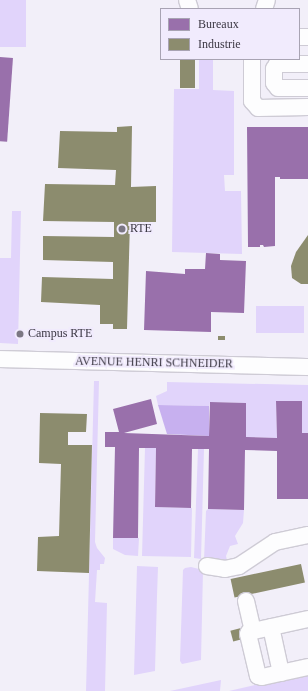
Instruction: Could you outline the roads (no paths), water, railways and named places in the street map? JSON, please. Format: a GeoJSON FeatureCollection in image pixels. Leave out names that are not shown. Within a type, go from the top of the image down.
{"type":"FeatureCollection","features":[{"type":"Feature","properties":{"kind":"street"},"geometry":{"type":"LineString","coordinates":[[252,60],[252,101],[258,108],[308,107]]}},
{"type":"Feature","properties":{"kind":"street"},"geometry":{"type":"LineString","coordinates":[[308,64],[277,64],[274,69],[274,83],[278,88],[308,88]]}},
{"type":"Feature","properties":{"kind":"street","name":"AVENUE HENRI SCHNEIDER"},"geometry":{"type":"LineString","coordinates":[[0,359],[308,367]]}},
{"type":"Feature","properties":{"kind":"street"},"geometry":{"type":"LineString","coordinates":[[207,566],[225,569],[239,566],[275,542],[308,535]]}},
{"type":"Feature","properties":{"kind":"street"},"geometry":{"type":"LineString","coordinates":[[246,601],[253,631]]}},
{"type":"Feature","properties":{"kind":"street"},"geometry":{"type":"LineString","coordinates":[[308,619],[253,631],[248,634],[258,676],[308,667]]}},
{"type":"Feature","properties":{"kind":"street"},"geometry":{"type":"LineString","coordinates":[[272,627],[281,673]]}},
{"type":"Feature","properties":{"kind":"place","name":"RTE"},"geometry":{"type":"Point","coordinates":[122,229]}},
{"type":"Feature","properties":{"kind":"place","name":"Campus RTE"},"geometry":{"type":"Point","coordinates":[20,334]}}]}
